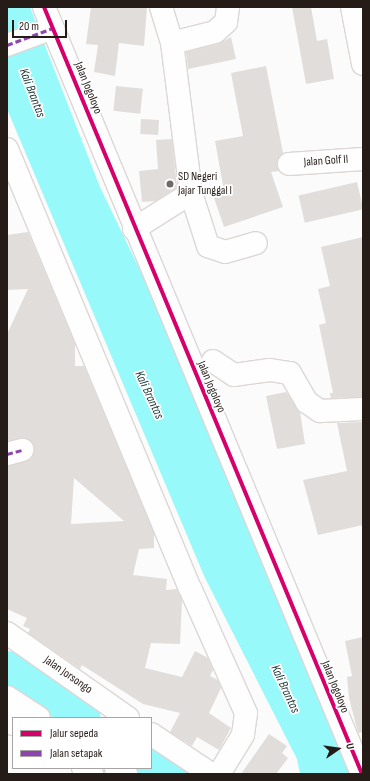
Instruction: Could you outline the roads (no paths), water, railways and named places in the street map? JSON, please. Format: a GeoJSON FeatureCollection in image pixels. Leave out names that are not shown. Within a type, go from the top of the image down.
{"type":"FeatureCollection","features":[{"type":"Feature","properties":{"kind":"street","name":"Jalan Jogoloyo"},"geometry":{"type":"LineString","coordinates":[[44,7],[48,30],[134,229],[348,746],[362,774]]}},
{"type":"Feature","properties":{"kind":"street"},"geometry":{"type":"LineString","coordinates":[[161,7],[172,43],[191,193],[208,246],[225,252],[256,243]]}},
{"type":"Feature","properties":{"kind":"street"},"geometry":{"type":"LineString","coordinates":[[172,43],[215,32],[226,22],[228,7]]}},
{"type":"Feature","properties":{"kind":"street"},"geometry":{"type":"LineString","coordinates":[[352,7],[363,64]]}},
{"type":"Feature","properties":{"kind":"street"},"geometry":{"type":"LineString","coordinates":[[7,45],[48,30]]}},
{"type":"Feature","properties":{"kind":"street"},"geometry":{"type":"LineString","coordinates":[[7,149],[190,588],[246,713],[243,735],[219,774]]}},
{"type":"Feature","properties":{"kind":"street","name":"Jalan Golf II"},"geometry":{"type":"LineString","coordinates":[[290,164],[363,158]]}},
{"type":"Feature","properties":{"kind":"street"},"geometry":{"type":"LineString","coordinates":[[134,229],[191,193]]}},
{"type":"Feature","properties":{"kind":"street"},"geometry":{"type":"LineString","coordinates":[[213,361],[234,375],[270,370],[290,373],[307,402],[320,411],[363,409]]}},
{"type":"Feature","properties":{"kind":"street","name":"Jalan Jorsongo"},"geometry":{"type":"LineString","coordinates":[[7,633],[127,717]]}},
{"type":"Feature","properties":{"kind":"street"},"geometry":{"type":"LineString","coordinates":[[7,697],[37,717]]}},
{"type":"Feature","properties":{"kind":"street"},"geometry":{"type":"LineString","coordinates":[[152,735],[211,774]]}},
{"type":"Feature","properties":{"kind":"water","name":"Kali Brantas"},"geometry":{"type":"Polygon","coordinates":[[[7,7],[30,7],[100,187],[175,343],[351,774],[300,774],[297,759],[205,578],[7,109],[7,7]]]}},
{"type":"Feature","properties":{"kind":"waterway"},"geometry":{"type":"LineString","coordinates":[[7,667],[82,717]]}},
{"type":"Feature","properties":{"kind":"waterway"},"geometry":{"type":"LineString","coordinates":[[152,763],[170,774]]}},
{"type":"Feature","properties":{"kind":"place","name":"SD Negeri Jajar Tunggal I"},"geometry":{"type":"Point","coordinates":[170,184]}}]}
